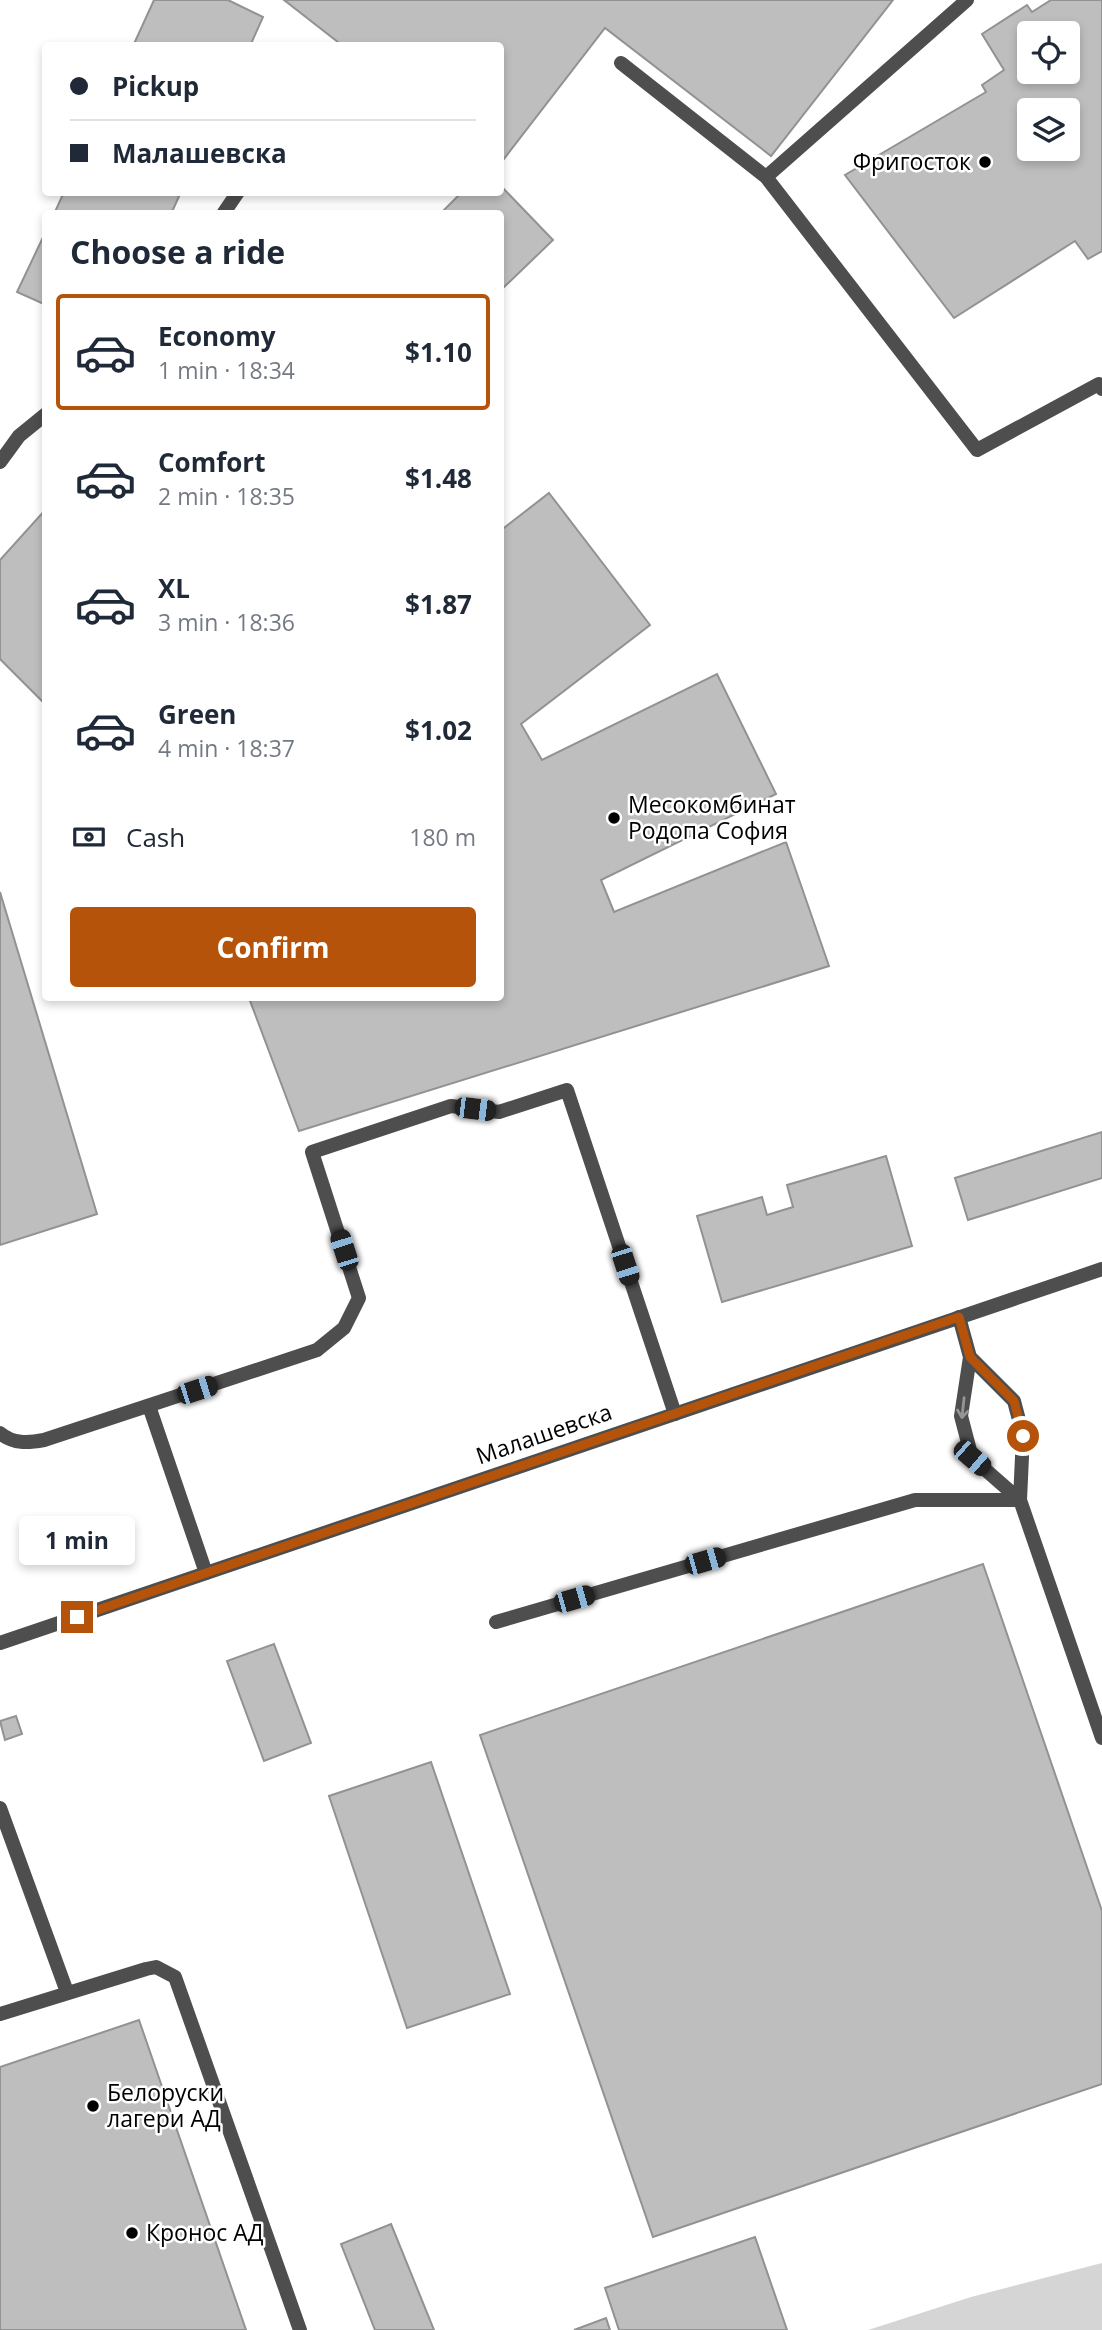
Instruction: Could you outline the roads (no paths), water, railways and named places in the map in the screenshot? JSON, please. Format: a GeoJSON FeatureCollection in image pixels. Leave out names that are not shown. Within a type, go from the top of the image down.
{"type":"FeatureCollection","features":[{"type":"Feature","properties":{"kind":"street"},"geometry":{"type":"LineString","coordinates":[[766,177],[967,0]]}},
{"type":"Feature","properties":{"kind":"street"},"geometry":{"type":"LineString","coordinates":[[621,63],[766,177],[859,293],[977,450],[1099,384],[1102,389]]}},
{"type":"Feature","properties":{"kind":"street"},"geometry":{"type":"LineString","coordinates":[[0,462],[19,436],[42,417]]}},
{"type":"Feature","properties":{"kind":"street"},"geometry":{"type":"LineString","coordinates":[[0,1433],[7,1439],[25,1443],[44,1440],[317,1350],[344,1328],[359,1298],[312,1152],[451,1106],[499,1112],[567,1090],[674,1414]]}},
{"type":"Feature","properties":{"kind":"street","name":"Малашевска"},"geometry":{"type":"LineString","coordinates":[[0,1643],[1102,1269]]}},
{"type":"Feature","properties":{"kind":"street"},"geometry":{"type":"LineString","coordinates":[[959,1317],[970,1357],[961,1416],[972,1458],[1020,1500]]}},
{"type":"Feature","properties":{"kind":"street"},"geometry":{"type":"LineString","coordinates":[[970,1357],[1014,1401],[1023,1436],[1020,1500],[1102,1738]]}},
{"type":"Feature","properties":{"kind":"street"},"geometry":{"type":"LineString","coordinates":[[149,1406],[206,1573]]}},
{"type":"Feature","properties":{"kind":"street"},"geometry":{"type":"LineString","coordinates":[[496,1622],[915,1500],[1020,1500]]}},
{"type":"Feature","properties":{"kind":"street"},"geometry":{"type":"LineString","coordinates":[[0,1808],[67,1992]]}},
{"type":"Feature","properties":{"kind":"street"},"geometry":{"type":"LineString","coordinates":[[0,2014],[146,1969],[156,1968],[176,1977],[300,2330]]}},
{"type":"Feature","properties":{"kind":"place","name":"Фригосток"},"geometry":{"type":"Point","coordinates":[985,162]}},
{"type":"Feature","properties":{"kind":"place","name":"Месокомбинат Родопа София"},"geometry":{"type":"Point","coordinates":[614,818]}},
{"type":"Feature","properties":{"kind":"place","name":"Белоруски лагери АД"},"geometry":{"type":"Point","coordinates":[93,2106]}},
{"type":"Feature","properties":{"kind":"place","name":"Кронос АД"},"geometry":{"type":"Point","coordinates":[132,2233]}}]}
